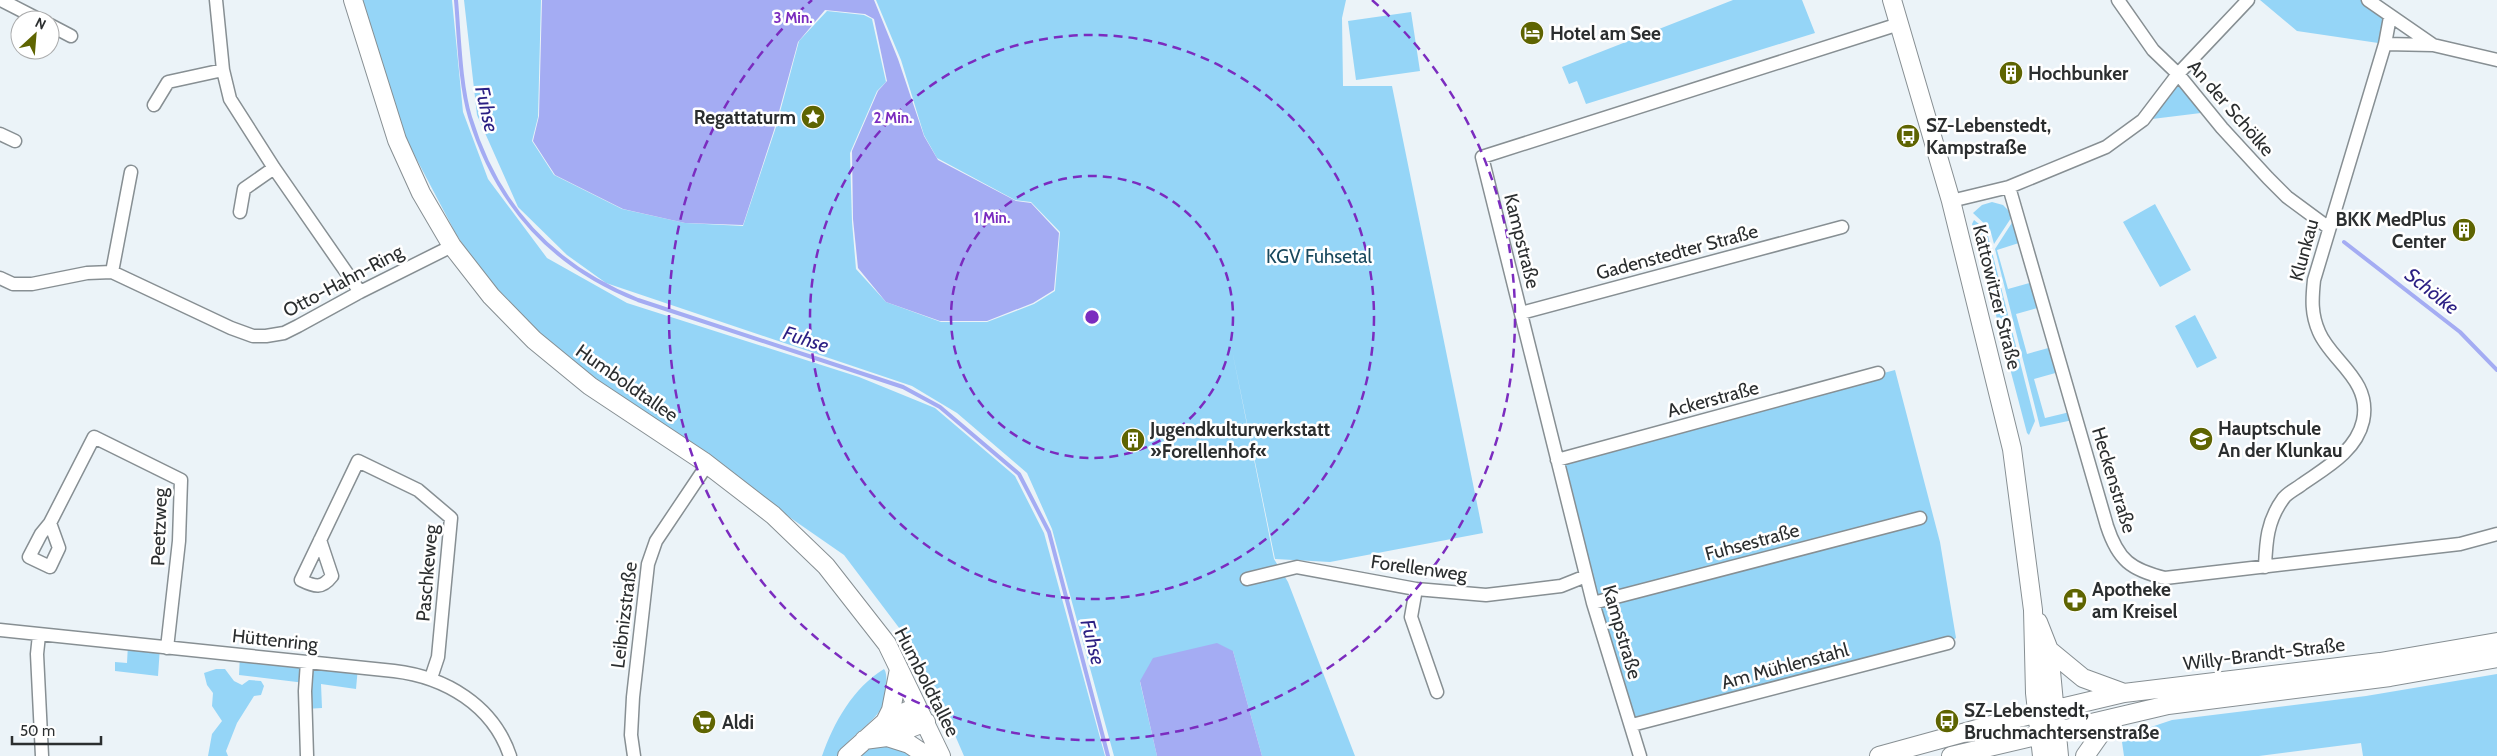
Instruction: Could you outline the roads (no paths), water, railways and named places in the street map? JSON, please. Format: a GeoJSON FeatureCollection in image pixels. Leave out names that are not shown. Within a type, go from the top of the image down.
{"type":"FeatureCollection","features":[{"type":"Feature","properties":{"kind":"street"},"geometry":{"type":"LineString","coordinates":[[216,0],[223,70],[230,99],[274,168],[360,292]]}},
{"type":"Feature","properties":{"kind":"street","name":"Humboldtallee"},"geometry":{"type":"LineString","coordinates":[[353,0],[397,140],[420,193],[452,246],[491,296],[534,340],[590,386],[707,465],[773,515],[826,566],[887,644],[941,756]]}},
{"type":"Feature","properties":{"kind":"street","name":"Kattowitzer Straße"},"geometry":{"type":"LineString","coordinates":[[1892,0],[1951,201],[2012,449],[2033,610],[2038,736],[2042,756]]}},
{"type":"Feature","properties":{"kind":"street","name":"An der Schölke"},"geometry":{"type":"LineString","coordinates":[[2118,0],[2150,45],[2178,74],[2222,128],[2286,197],[2329,228]]}},
{"type":"Feature","properties":{"kind":"street"},"geometry":{"type":"LineString","coordinates":[[1951,201],[2009,187],[2106,147],[2144,120],[2178,74],[2248,0]]}},
{"type":"Feature","properties":{"kind":"street"},"geometry":{"type":"LineString","coordinates":[[2368,0],[2390,17],[2432,44]]}},
{"type":"Feature","properties":{"kind":"street"},"geometry":{"type":"LineString","coordinates":[[0,1],[19,10]]}},
{"type":"Feature","properties":{"kind":"street","name":"Klunkau"},"geometry":{"type":"LineString","coordinates":[[2265,568],[2267,532],[2284,498],[2345,453],[2358,437],[2364,419],[2363,397],[2353,376],[2320,334],[2311,304],[2314,280],[2385,44],[2390,17]]}},
{"type":"Feature","properties":{"kind":"street","name":"Kampstraße"},"geometry":{"type":"LineString","coordinates":[[1640,756],[1593,603],[1482,156],[1899,24]]}},
{"type":"Feature","properties":{"kind":"street"},"geometry":{"type":"LineString","coordinates":[[60,30],[71,36]]}},
{"type":"Feature","properties":{"kind":"street"},"geometry":{"type":"LineString","coordinates":[[2385,44],[2432,44],[2497,60]]}},
{"type":"Feature","properties":{"kind":"street"},"geometry":{"type":"LineString","coordinates":[[154,105],[168,82],[223,70]]}},
{"type":"Feature","properties":{"kind":"street"},"geometry":{"type":"LineString","coordinates":[[0,134],[15,141]]}},
{"type":"Feature","properties":{"kind":"street"},"geometry":{"type":"LineString","coordinates":[[240,212],[244,189],[274,168]]}},
{"type":"Feature","properties":{"kind":"street"},"geometry":{"type":"LineString","coordinates":[[112,272],[131,172]]}},
{"type":"Feature","properties":{"kind":"street","name":"Heckenstraße"},"geometry":{"type":"LineString","coordinates":[[2009,187],[2112,543],[2126,562],[2140,572],[2165,578],[2265,568],[2460,544],[2497,534]]}},
{"type":"Feature","properties":{"kind":"street","name":"Gadenstedter Straße"},"geometry":{"type":"LineString","coordinates":[[1521,313],[1842,227]]}},
{"type":"Feature","properties":{"kind":"street","name":"Otto-Hahn-Ring"},"geometry":{"type":"LineString","coordinates":[[0,278],[13,284],[32,284],[87,273],[112,272],[231,328],[253,336],[266,336],[284,333],[452,246]]}},
{"type":"Feature","properties":{"kind":"street","name":"Ackerstraße"},"geometry":{"type":"LineString","coordinates":[[1557,460],[1878,373]]}},
{"type":"Feature","properties":{"kind":"street","name":"Peetzweg"},"geometry":{"type":"LineString","coordinates":[[50,523],[94,437],[181,480],[180,541],[168,648]]}},
{"type":"Feature","properties":{"kind":"street","name":"Paschkeweg"},"geometry":{"type":"LineString","coordinates":[[320,540],[358,461],[418,490],[451,518],[438,657],[431,678]]}},
{"type":"Feature","properties":{"kind":"street","name":"Leibnizstraße"},"geometry":{"type":"LineString","coordinates":[[634,756],[631,735],[633,697],[648,564],[656,541],[707,465]]}},
{"type":"Feature","properties":{"kind":"street","name":"Fuhsestraße"},"geometry":{"type":"LineString","coordinates":[[1593,603],[1920,518]]}},
{"type":"Feature","properties":{"kind":"street","name":"Forellenweg"},"geometry":{"type":"LineString","coordinates":[[1247,579],[1298,567],[1416,589],[1486,595],[1561,586],[1586,576]]}},
{"type":"Feature","properties":{"kind":"street"},"geometry":{"type":"LineString","coordinates":[[1416,589],[1411,617],[1437,692]]}},
{"type":"Feature","properties":{"kind":"street","name":"Kattowitzer Straße"},"geometry":{"type":"LineString","coordinates":[[2033,610],[2048,650],[2060,756]]}},
{"type":"Feature","properties":{"kind":"street","name":"Hüttenring"},"geometry":{"type":"LineString","coordinates":[[0,630],[400,671],[431,678],[456,690],[479,707],[494,723],[510,756]]}},
{"type":"Feature","properties":{"kind":"street"},"geometry":{"type":"LineString","coordinates":[[39,635],[38,660],[42,756]]}},
{"type":"Feature","properties":{"kind":"street","name":"Willy-Brandt-Straße"},"geometry":{"type":"LineString","coordinates":[[1880,756],[2010,720],[2124,693],[2380,662],[2497,642]]}},
{"type":"Feature","properties":{"kind":"street","name":"Am Mühlenstahl"},"geometry":{"type":"LineString","coordinates":[[1632,725],[1948,643]]}},
{"type":"Feature","properties":{"kind":"street"},"geometry":{"type":"LineString","coordinates":[[2048,650],[2083,678],[2124,693]]}},
{"type":"Feature","properties":{"kind":"street","name":"Willy-Brandt-Straße"},"geometry":{"type":"LineString","coordinates":[[1954,756],[2168,705],[2390,677],[2497,658]]}},
{"type":"Feature","properties":{"kind":"street"},"geometry":{"type":"LineString","coordinates":[[307,662],[305,690],[307,756]]}},
{"type":"Feature","properties":{"kind":"street"},"geometry":{"type":"LineString","coordinates":[[886,730],[899,669]]}},
{"type":"Feature","properties":{"kind":"street"},"geometry":{"type":"LineString","coordinates":[[886,730],[917,706]]}},
{"type":"Feature","properties":{"kind":"street"},"geometry":{"type":"LineString","coordinates":[[2085,756],[2111,719]]}},
{"type":"Feature","properties":{"kind":"street"},"geometry":{"type":"LineString","coordinates":[[847,756],[864,740],[886,730],[926,722]]}},
{"type":"Feature","properties":{"kind":"street"},"geometry":{"type":"LineString","coordinates":[[886,730],[927,756]]}},
{"type":"Feature","properties":{"kind":"waterway","name":"Fuhse"},"geometry":{"type":"LineString","coordinates":[[456,0],[464,90],[470,117],[481,149],[512,205],[554,251],[579,270],[607,286],[638,300],[903,387],[940,407],[1019,474],[1049,532],[1108,756]]}},
{"type":"Feature","properties":{"kind":"waterway","name":"Schölke"},"geometry":{"type":"LineString","coordinates":[[2344,242],[2460,332],[2497,370]]}},
{"type":"Feature","properties":{"kind":"place","name":"Hotel am See"},"geometry":{"type":"Point","coordinates":[1532,33]}},
{"type":"Feature","properties":{"kind":"place","name":"Hochbunker"},"geometry":{"type":"Point","coordinates":[2011,73]}},
{"type":"Feature","properties":{"kind":"place","name":"Regattaturm"},"geometry":{"type":"Point","coordinates":[813,117]}},
{"type":"Feature","properties":{"kind":"place","name":"SZ-Lebenstedt, Kampstraße"},"geometry":{"type":"Point","coordinates":[1908,136]}},
{"type":"Feature","properties":{"kind":"place","name":"BKK MedPlus Center"},"geometry":{"type":"Point","coordinates":[2464,230]}},
{"type":"Feature","properties":{"kind":"place","name":"Hauptschule An der Klunkau"},"geometry":{"type":"Point","coordinates":[2201,439]}},
{"type":"Feature","properties":{"kind":"place","name":"Jugendkulturwerkstatt »Forellenhof«"},"geometry":{"type":"Point","coordinates":[1133,440]}},
{"type":"Feature","properties":{"kind":"place","name":"Apotheke am Kreisel"},"geometry":{"type":"Point","coordinates":[2075,600]}},
{"type":"Feature","properties":{"kind":"place","name":"SZ-Lebenstedt, Bruchmachtersenstraße"},"geometry":{"type":"Point","coordinates":[1947,721]}},
{"type":"Feature","properties":{"kind":"place","name":"Aldi"},"geometry":{"type":"Point","coordinates":[704,722]}},
{"type":"Feature","properties":{"kind":"park label","name":"KGV Fuhsetal"},"geometry":{"type":"Point","coordinates":[1319,256]}}]}
